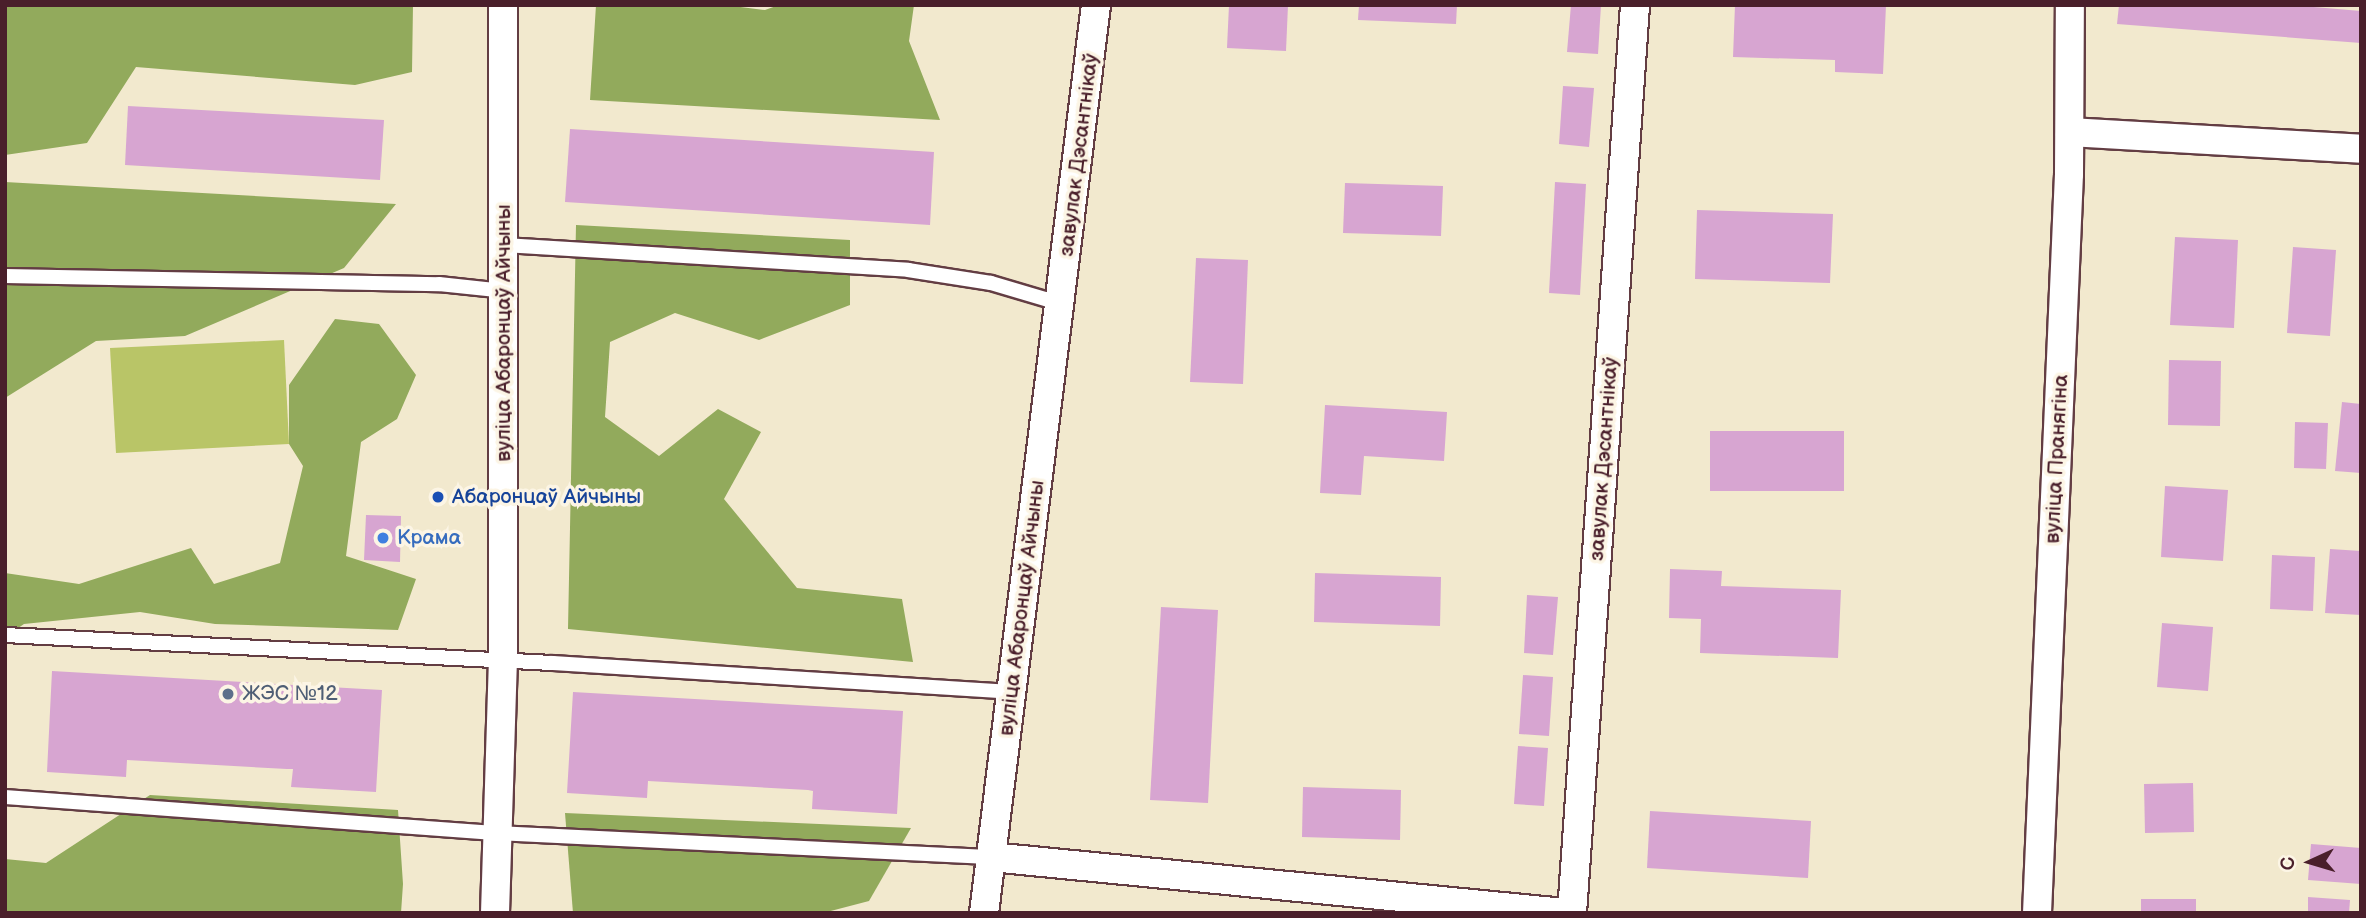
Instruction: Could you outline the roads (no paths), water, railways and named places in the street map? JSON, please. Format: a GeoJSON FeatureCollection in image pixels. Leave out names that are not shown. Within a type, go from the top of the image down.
{"type":"FeatureCollection","features":[{"type":"Feature","properties":{"kind":"street","name":"вуліца Абаронцаў Айчыны"},"geometry":{"type":"LineString","coordinates":[[495,913],[503,661],[503,5]]}},
{"type":"Feature","properties":{"kind":"street","name":"завулак Дэсантнікаў"},"geometry":{"type":"LineString","coordinates":[[1062,304],[1096,5]]}},
{"type":"Feature","properties":{"kind":"street","name":"завулак Дэсантнікаў"},"geometry":{"type":"LineString","coordinates":[[1572,913],[1635,5]]}},
{"type":"Feature","properties":{"kind":"street","name":"вуліца Пранягіна"},"geometry":{"type":"LineString","coordinates":[[2037,913],[2070,132],[2070,5]]}},
{"type":"Feature","properties":{"kind":"street"},"geometry":{"type":"LineString","coordinates":[[2070,132],[2361,149]]}},
{"type":"Feature","properties":{"kind":"street","name":"вуліца Абаронцаў Айчыны"},"geometry":{"type":"LineString","coordinates":[[984,913],[1062,304]]}},
{"type":"Feature","properties":{"kind":"street"},"geometry":{"type":"LineString","coordinates":[[991,857],[1564,913]]}},
{"type":"Feature","properties":{"kind":"lane"},"geometry":{"type":"LineString","coordinates":[[504,245],[908,270],[990,283],[1062,304]]}},
{"type":"Feature","properties":{"kind":"lane"},"geometry":{"type":"LineString","coordinates":[[5,276],[439,284],[504,291]]}},
{"type":"Feature","properties":{"kind":"lane"},"geometry":{"type":"LineString","coordinates":[[5,635],[503,661],[1012,692]]}},
{"type":"Feature","properties":{"kind":"lane"},"geometry":{"type":"LineString","coordinates":[[5,797],[498,832],[991,857]]}},
{"type":"Feature","properties":{"kind":"place","name":"Абаронцаў Айчыны"},"geometry":{"type":"Point","coordinates":[438,497]}},
{"type":"Feature","properties":{"kind":"place","name":"Крама"},"geometry":{"type":"Point","coordinates":[383,538]}},
{"type":"Feature","properties":{"kind":"place","name":"ЖЭС №12"},"geometry":{"type":"Point","coordinates":[228,694]}}]}
